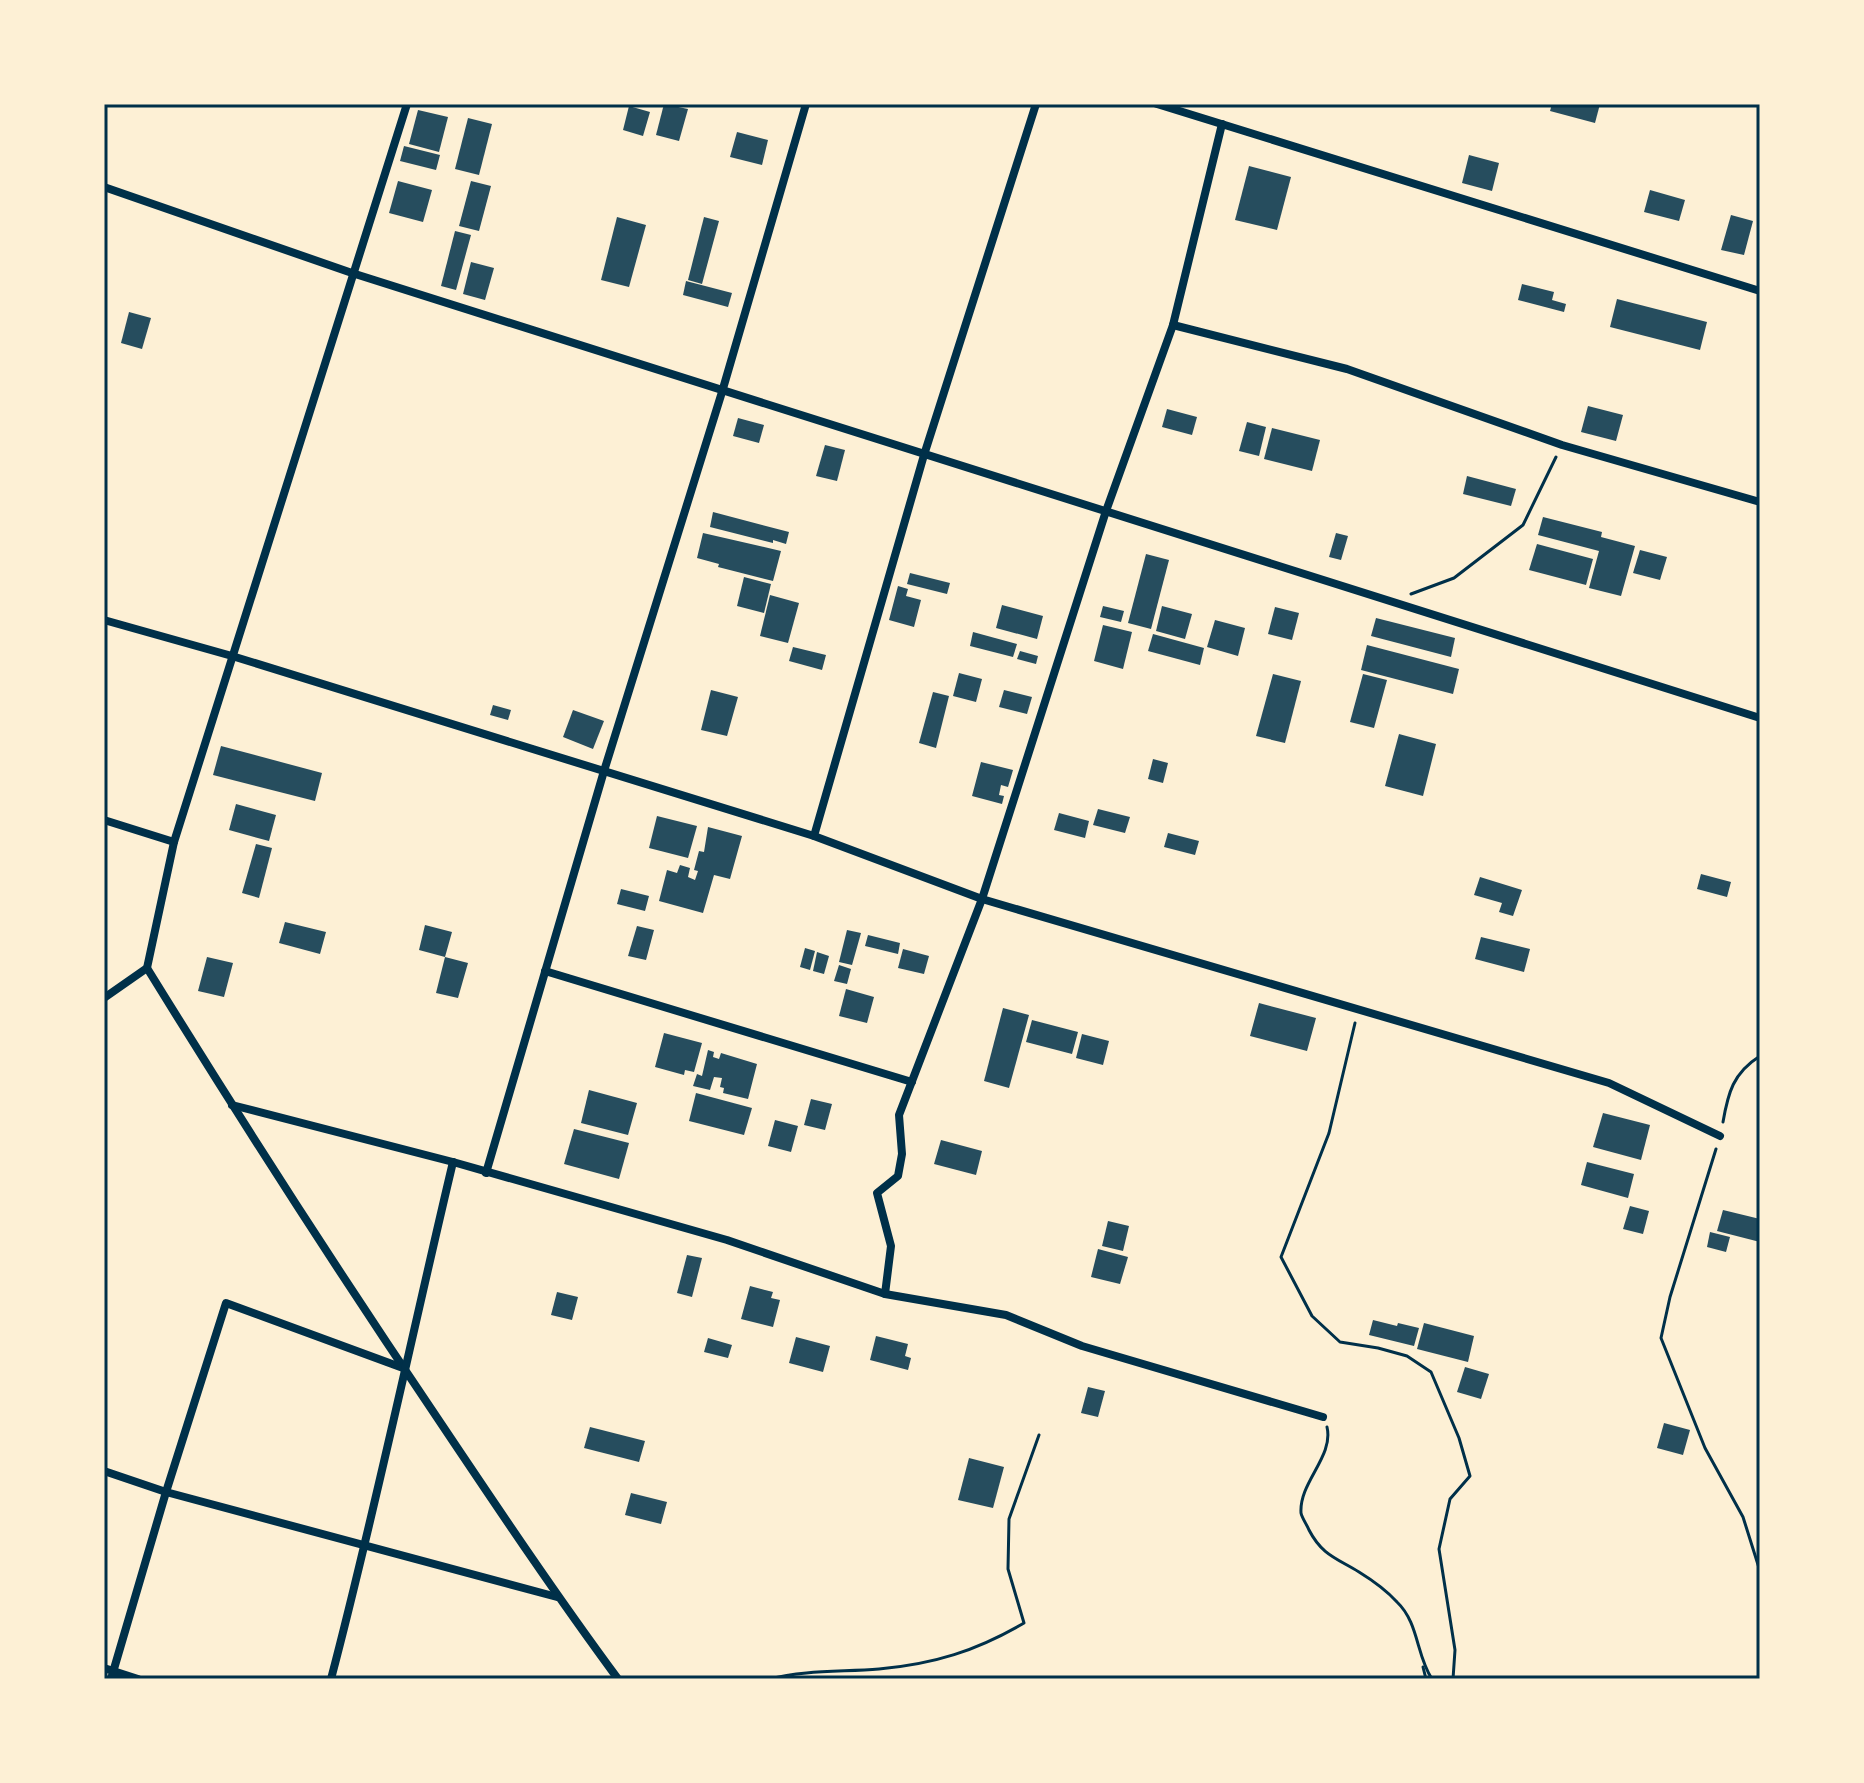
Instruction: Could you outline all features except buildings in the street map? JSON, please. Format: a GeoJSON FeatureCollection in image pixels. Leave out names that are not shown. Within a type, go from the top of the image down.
{"type":"FeatureCollection","features":[{"type":"Feature","properties":{"kind":"street"},"geometry":{"type":"LineString","coordinates":[[104,998],[147,968],[174,842],[407,104]]}},
{"type":"Feature","properties":{"kind":"street"},"geometry":{"type":"LineString","coordinates":[[486,1173],[806,104]]}},
{"type":"Feature","properties":{"kind":"street"},"geometry":{"type":"LineString","coordinates":[[814,836],[924,455],[1036,104]]}},
{"type":"Feature","properties":{"kind":"street"},"geometry":{"type":"LineString","coordinates":[[1157,104],[1760,291]]}},
{"type":"Feature","properties":{"kind":"street"},"geometry":{"type":"LineString","coordinates":[[885,1294],[891,1246],[877,1193],[898,1176],[902,1154],[899,1115],[982,899],[1106,511],[1173,325],[1222,124]]}},
{"type":"Feature","properties":{"kind":"street"},"geometry":{"type":"LineString","coordinates":[[104,187],[352,273],[722,392],[1760,718]]}},
{"type":"Feature","properties":{"kind":"street"},"geometry":{"type":"LineString","coordinates":[[1173,325],[1347,369],[1562,445],[1760,502]]}},
{"type":"Feature","properties":{"kind":"street"},"geometry":{"type":"LineString","coordinates":[[104,620],[232,656],[814,836],[982,899],[1609,1083],[1720,1136]]}},
{"type":"Feature","properties":{"kind":"street"},"geometry":{"type":"LineString","coordinates":[[104,820],[174,842]]}},
{"type":"Feature","properties":{"kind":"street"},"geometry":{"type":"LineString","coordinates":[[147,968],[232,1105],[404,1368],[557,1598],[618,1679]]}},
{"type":"Feature","properties":{"kind":"street"},"geometry":{"type":"LineString","coordinates":[[545,971],[912,1082]]}},
{"type":"Feature","properties":{"kind":"street"},"geometry":{"type":"LineString","coordinates":[[232,1105],[453,1162],[727,1240],[885,1294],[1006,1315],[1082,1346],[1323,1417]]}},
{"type":"Feature","properties":{"kind":"street"},"geometry":{"type":"LineString","coordinates":[[331,1679],[366,1546],[453,1162]]}},
{"type":"Feature","properties":{"kind":"street"},"geometry":{"type":"LineString","coordinates":[[138,1679],[110,1673],[226,1303],[404,1368]]}},
{"type":"Feature","properties":{"kind":"street"},"geometry":{"type":"LineString","coordinates":[[104,1471],[166,1492],[557,1598]]}},
{"type":"Feature","properties":{"kind":"path"},"geometry":{"type":"LineString","coordinates":[[1392,601],[1454,578],[1523,525],[1562,445]]}},
{"type":"Feature","properties":{"kind":"path"},"geometry":{"type":"LineString","coordinates":[[1358,1010],[1329,1133],[1281,1257],[1312,1316],[1340,1342],[1407,1356],[1431,1372],[1459,1438],[1470,1476],[1450,1499],[1439,1549],[1455,1650],[1453,1679]]}},
{"type":"Feature","properties":{"kind":"path"},"geometry":{"type":"LineString","coordinates":[[1760,1056],[1745,1065],[1730,1087],[1720,1136],[1670,1297],[1661,1338],[1705,1448],[1743,1517],[1760,1571]]}},
{"type":"Feature","properties":{"kind":"path"},"geometry":{"type":"LineString","coordinates":[[1323,1417],[1328,1431],[1326,1448],[1307,1486],[1301,1514],[1316,1543],[1332,1558],[1360,1572],[1399,1604],[1415,1632],[1426,1679]]}},
{"type":"Feature","properties":{"kind":"path"},"geometry":{"type":"LineString","coordinates":[[769,1679],[797,1672],[878,1669],[937,1661],[988,1644],[1024,1623],[1008,1569],[1009,1519],[1039,1435]]}},
{"type":"Feature","properties":{"kind":"path"},"geometry":{"type":"LineString","coordinates":[[1422,1665],[1432,1679]]}}]}
